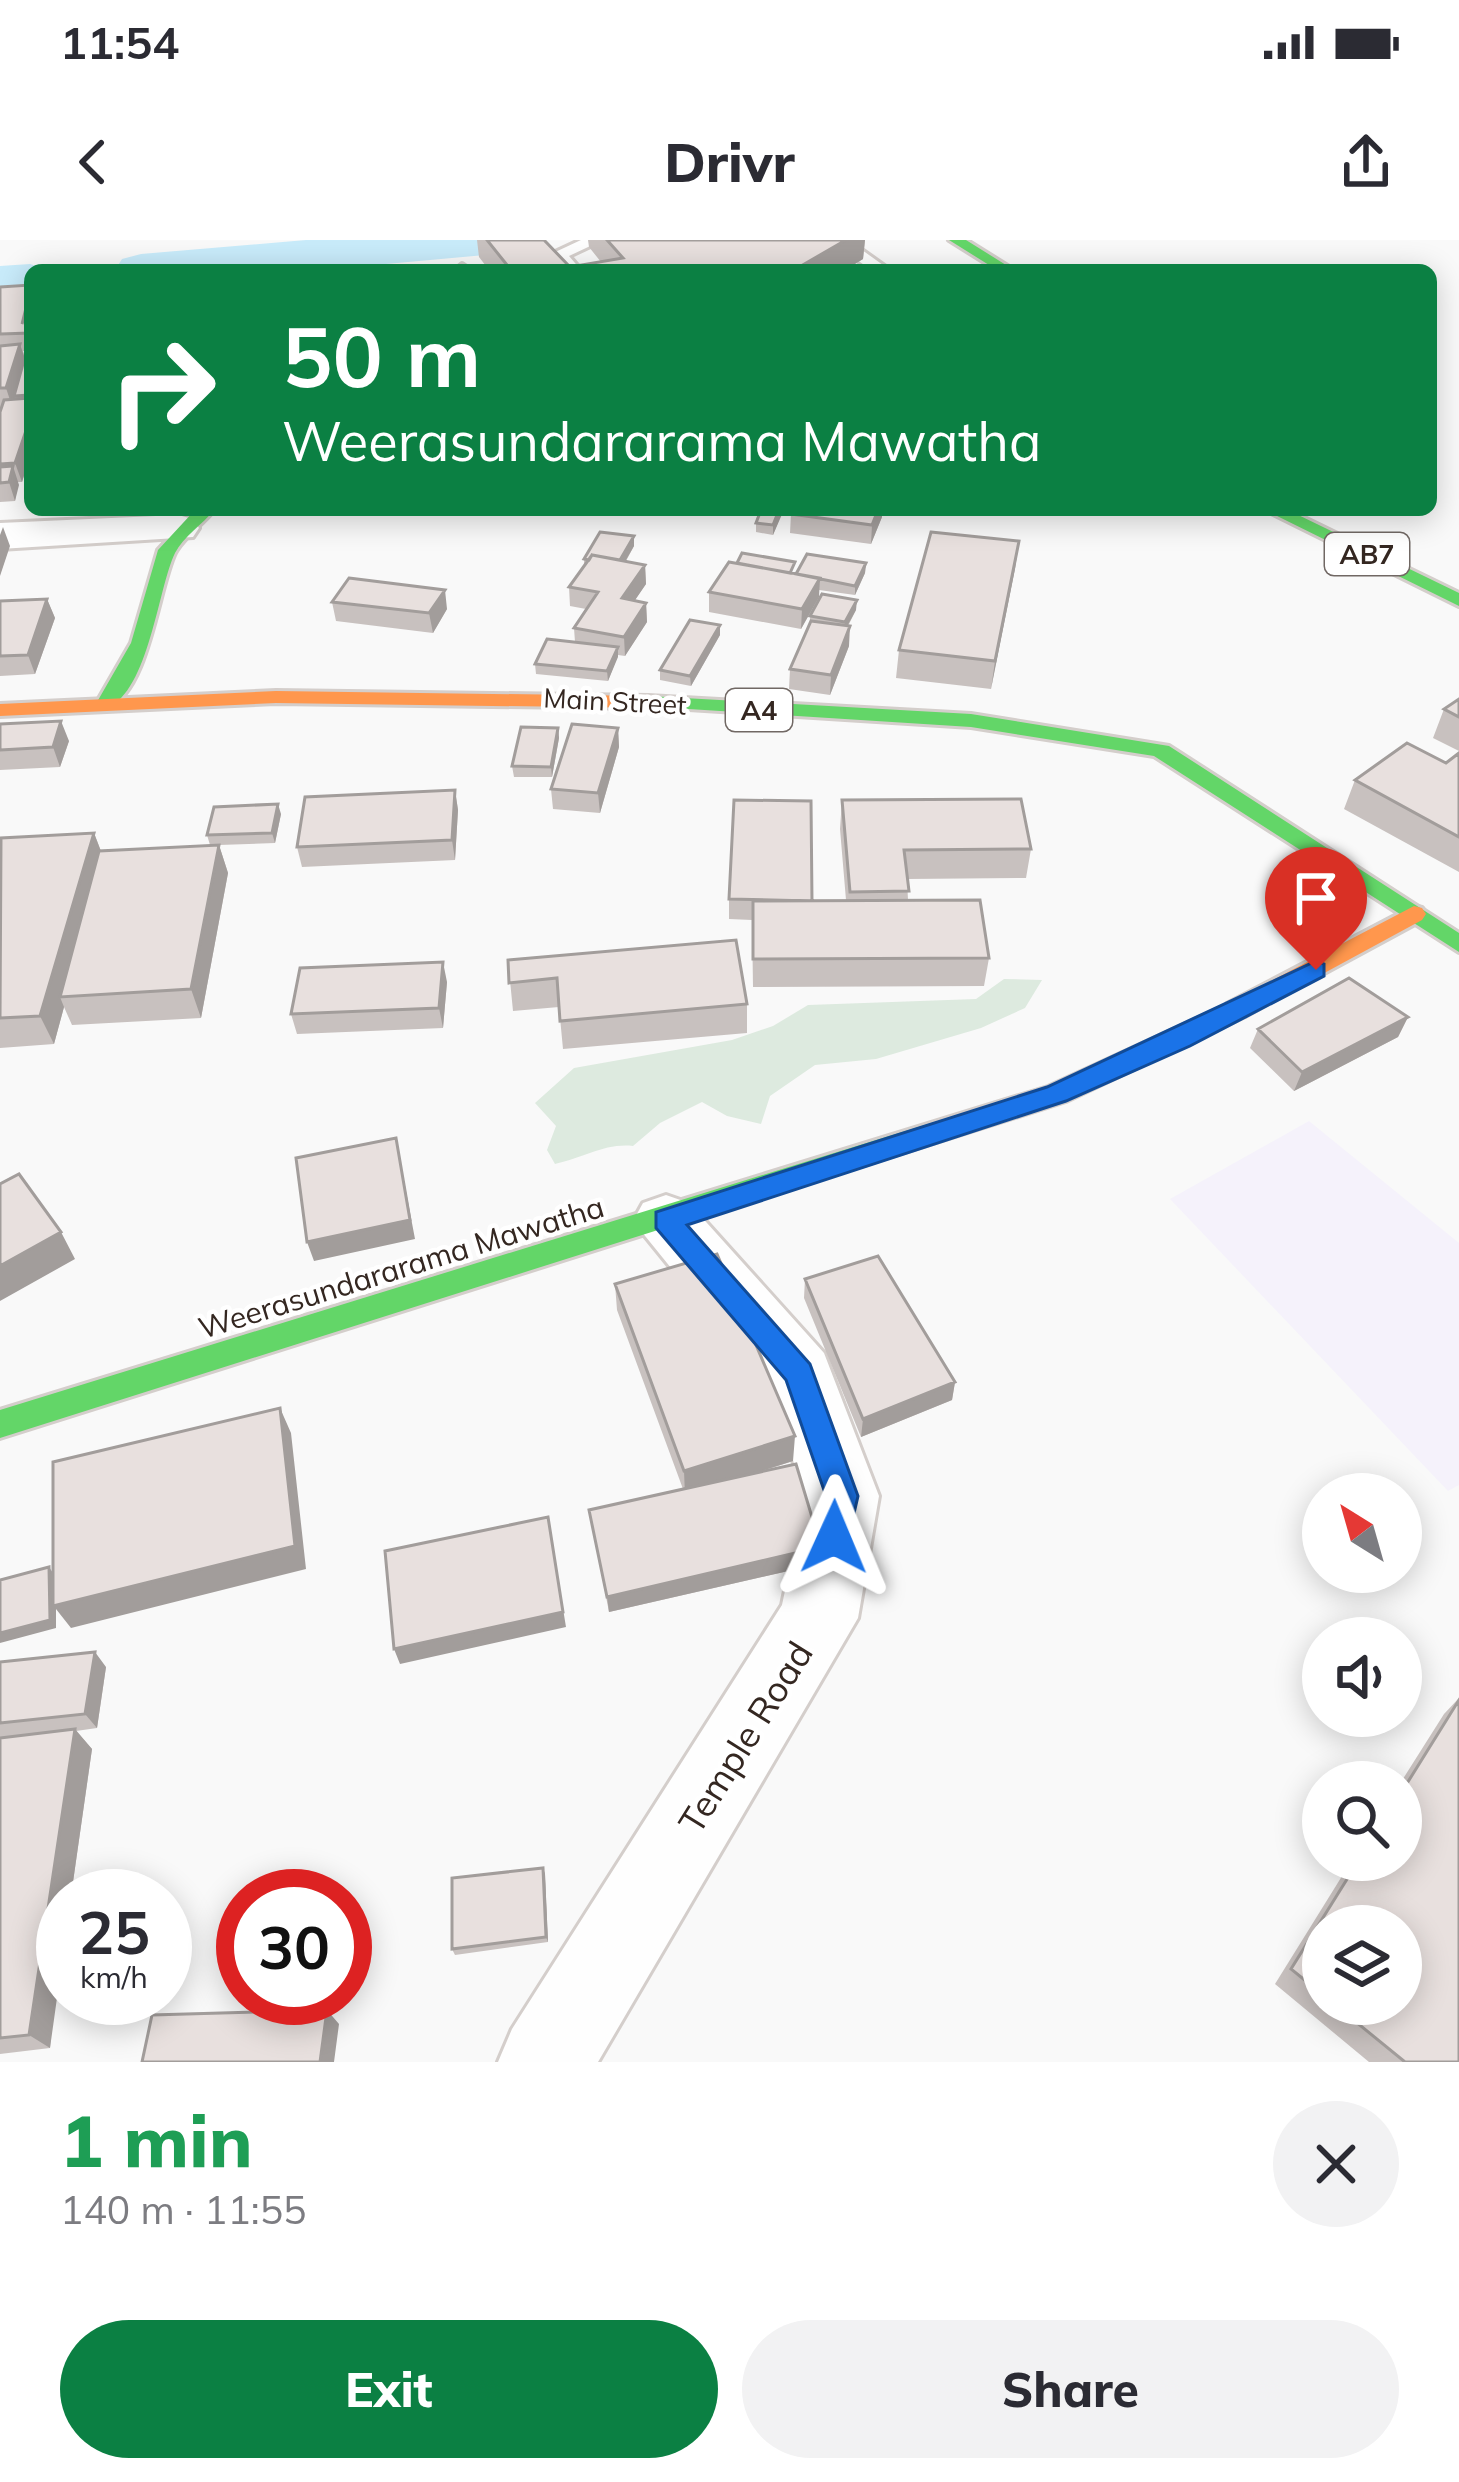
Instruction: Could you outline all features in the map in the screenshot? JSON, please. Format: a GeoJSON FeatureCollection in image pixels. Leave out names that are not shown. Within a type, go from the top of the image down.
{"type":"FeatureCollection","features":[{"type":"Feature","properties":{"kind":"main road"},"geometry":{"type":"LineString","coordinates":[[956,240],[997,264]]}},
{"type":"Feature","properties":{"kind":"main road"},"geometry":{"type":"LineString","coordinates":[[993,240],[1033,264]]}},
{"type":"Feature","properties":{"kind":"main road","name":"AB7"},"geometry":{"type":"LineString","coordinates":[[1286,516],[1459,600]]}},
{"type":"Feature","properties":{"kind":"main road","name":"AB7"},"geometry":{"type":"LineString","coordinates":[[1341,516],[1459,576]]}},
{"type":"Feature","properties":{"kind":"main road"},"geometry":{"type":"LineString","coordinates":[[107,702],[143,638],[155,578],[192,519]]}},
{"type":"Feature","properties":{"kind":"main road","name":"Main Street"},"geometry":{"type":"LineString","coordinates":[[0,710],[107,702],[410,694],[620,699],[1120,740],[1187,764],[1459,944]]}},
{"type":"Feature","properties":{"kind":"main road","name":"Weerasundararama Mawatha"},"geometry":{"type":"LineString","coordinates":[[0,1424],[666,1220],[1057,1094],[1282,988],[1414,914]]}},
{"type":"Feature","properties":{"kind":"street"},"geometry":{"type":"LineString","coordinates":[[0,536],[192,519]]}},
{"type":"Feature","properties":{"kind":"street","name":"Temple Road"},"geometry":{"type":"LineString","coordinates":[[545,2062],[819,1618],[842,1496],[799,1374],[666,1220]]}},
{"type":"Feature","properties":{"kind":"lane"},"geometry":{"type":"LineString","coordinates":[[568,264],[559,254],[596,240]]}},
{"type":"Feature","properties":{"kind":"lane"},"geometry":{"type":"LineString","coordinates":[[838,240],[873,264]]}},
{"type":"Feature","properties":{"kind":"shaded area"},"geometry":{"type":"Polygon","coordinates":[[[1004,979],[1042,980],[1025,1008],[981,1028],[876,1059],[815,1065],[770,1096],[761,1124],[727,1116],[702,1102],[660,1123],[633,1146],[603,1149],[555,1164],[547,1150],[556,1126],[535,1103],[574,1068],[732,1040],[773,1026],[808,1005],[976,999],[1004,979]]]}},
{"type":"Feature","properties":{"kind":"shaded area"},"geometry":{"type":"Polygon","coordinates":[[[1309,1121],[1459,1243],[1459,1485],[1448,1491],[1170,1199],[1309,1121]]]}},
{"type":"Feature","properties":{"kind":"building"},"geometry":{"type":"Polygon","coordinates":[[[487,240],[544,240],[567,264],[506,264],[487,240]]]}},
{"type":"Feature","properties":{"kind":"building"},"geometry":{"type":"Polygon","coordinates":[[[607,240],[846,240],[804,264],[588,264],[623,258],[607,240]]]}},
{"type":"Feature","properties":{"kind":"building"},"geometry":{"type":"Polygon","coordinates":[[[24,285],[24,333],[0,334],[0,287],[24,285]]]}},
{"type":"Feature","properties":{"kind":"building"},"geometry":{"type":"Polygon","coordinates":[[[20,344],[6,388],[0,388],[0,346],[20,344]]]}},
{"type":"Feature","properties":{"kind":"building"},"geometry":{"type":"Polygon","coordinates":[[[24,360],[24,395],[14,396],[24,360]]]}},
{"type":"Feature","properties":{"kind":"building"},"geometry":{"type":"Polygon","coordinates":[[[24,398],[24,437],[15,463],[0,464],[0,412],[4,400],[24,398]]]}},
{"type":"Feature","properties":{"kind":"building"},"geometry":{"type":"Polygon","coordinates":[[[13,466],[9,482],[0,483],[0,467],[13,466]]]}},
{"type":"Feature","properties":{"kind":"building"},"geometry":{"type":"Polygon","coordinates":[[[759,516],[777,516],[773,525],[756,523],[759,516]]]}},
{"type":"Feature","properties":{"kind":"building"},"geometry":{"type":"Polygon","coordinates":[[[806,516],[876,516],[872,525],[806,516]]]}},
{"type":"Feature","properties":{"kind":"building"},"geometry":{"type":"Polygon","coordinates":[[[600,532],[634,536],[620,560],[592,555],[584,559],[600,532]]]}},
{"type":"Feature","properties":{"kind":"building"},"geometry":{"type":"Polygon","coordinates":[[[931,532],[1019,541],[995,661],[899,650],[931,532]]]}},
{"type":"Feature","properties":{"kind":"building"},"geometry":{"type":"Polygon","coordinates":[[[742,553],[795,562],[790,573],[737,563],[742,553]]]}},
{"type":"Feature","properties":{"kind":"building"},"geometry":{"type":"Polygon","coordinates":[[[807,554],[866,563],[855,586],[796,574],[807,554]]]}},
{"type":"Feature","properties":{"kind":"building"},"geometry":{"type":"Polygon","coordinates":[[[592,555],[645,565],[622,598],[646,603],[624,637],[574,628],[598,592],[569,587],[592,555]]]}},
{"type":"Feature","properties":{"kind":"building"},"geometry":{"type":"Polygon","coordinates":[[[729,562],[820,578],[802,609],[709,592],[729,562]]]}},
{"type":"Feature","properties":{"kind":"building"},"geometry":{"type":"Polygon","coordinates":[[[349,578],[445,590],[429,613],[332,602],[349,578]]]}},
{"type":"Feature","properties":{"kind":"building"},"geometry":{"type":"Polygon","coordinates":[[[822,594],[857,600],[845,622],[810,616],[822,594]]]}},
{"type":"Feature","properties":{"kind":"building"},"geometry":{"type":"Polygon","coordinates":[[[47,599],[28,655],[0,656],[0,601],[47,599]]]}},
{"type":"Feature","properties":{"kind":"building"},"geometry":{"type":"Polygon","coordinates":[[[690,620],[720,625],[690,676],[660,670],[690,620]]]}},
{"type":"Feature","properties":{"kind":"building"},"geometry":{"type":"Polygon","coordinates":[[[811,621],[850,626],[831,675],[790,669],[811,621]]]}},
{"type":"Feature","properties":{"kind":"building"},"geometry":{"type":"Polygon","coordinates":[[[547,639],[618,647],[607,671],[535,664],[547,639]]]}},
{"type":"Feature","properties":{"kind":"building"},"geometry":{"type":"Polygon","coordinates":[[[1459,699],[1459,717],[1444,709],[1459,699]]]}},
{"type":"Feature","properties":{"kind":"building"},"geometry":{"type":"Polygon","coordinates":[[[61,721],[53,747],[0,750],[0,724],[61,721]]]}},
{"type":"Feature","properties":{"kind":"building"},"geometry":{"type":"Polygon","coordinates":[[[572,724],[618,728],[598,793],[551,789],[572,724]]]}},
{"type":"Feature","properties":{"kind":"building"},"geometry":{"type":"Polygon","coordinates":[[[521,727],[558,728],[551,767],[512,766],[521,727]]]}},
{"type":"Feature","properties":{"kind":"building"},"geometry":{"type":"Polygon","coordinates":[[[1407,743],[1446,763],[1459,753],[1459,837],[1355,780],[1407,743]]]}},
{"type":"Feature","properties":{"kind":"building"},"geometry":{"type":"Polygon","coordinates":[[[455,790],[452,840],[297,847],[305,797],[455,790]]]}},
{"type":"Feature","properties":{"kind":"building"},"geometry":{"type":"Polygon","coordinates":[[[1021,799],[1031,849],[904,850],[909,891],[850,892],[842,800],[1021,799]]]}},
{"type":"Feature","properties":{"kind":"building"},"geometry":{"type":"Polygon","coordinates":[[[734,800],[811,801],[812,901],[729,899],[734,800]]]}},
{"type":"Feature","properties":{"kind":"building"},"geometry":{"type":"Polygon","coordinates":[[[278,804],[272,833],[207,835],[214,807],[278,804]]]}},
{"type":"Feature","properties":{"kind":"building"},"geometry":{"type":"Polygon","coordinates":[[[94,833],[40,1016],[0,1018],[1,838],[94,833]]]}},
{"type":"Feature","properties":{"kind":"building"},"geometry":{"type":"Polygon","coordinates":[[[219,845],[191,989],[60,997],[99,851],[219,845]]]}},
{"type":"Feature","properties":{"kind":"building"},"geometry":{"type":"Polygon","coordinates":[[[980,900],[989,958],[753,959],[753,901],[980,900]]]}},
{"type":"Feature","properties":{"kind":"building"},"geometry":{"type":"Polygon","coordinates":[[[736,940],[747,1004],[560,1021],[557,978],[509,983],[508,960],[736,940]]]}},
{"type":"Feature","properties":{"kind":"building"},"geometry":{"type":"Polygon","coordinates":[[[443,962],[439,1008],[291,1014],[300,968],[443,962]]]}},
{"type":"Feature","properties":{"kind":"building"},"geometry":{"type":"Polygon","coordinates":[[[1349,978],[1408,1017],[1302,1072],[1258,1029],[1349,978]]]}},
{"type":"Feature","properties":{"kind":"building"},"geometry":{"type":"Polygon","coordinates":[[[396,1138],[410,1220],[307,1242],[296,1158],[396,1138]]]}},
{"type":"Feature","properties":{"kind":"building"},"geometry":{"type":"Polygon","coordinates":[[[19,1174],[61,1232],[0,1266],[0,1184],[19,1174]]]}},
{"type":"Feature","properties":{"kind":"building"},"geometry":{"type":"Polygon","coordinates":[[[717,1254],[795,1436],[684,1471],[615,1284],[717,1254]]]}},
{"type":"Feature","properties":{"kind":"building"},"geometry":{"type":"Polygon","coordinates":[[[878,1256],[955,1382],[863,1419],[805,1279],[878,1256]]]}},
{"type":"Feature","properties":{"kind":"building"},"geometry":{"type":"Polygon","coordinates":[[[280,1408],[295,1546],[53,1606],[53,1462],[280,1408]]]}},
{"type":"Feature","properties":{"kind":"building"},"geometry":{"type":"Polygon","coordinates":[[[796,1464],[821,1547],[607,1597],[589,1510],[796,1464]]]}},
{"type":"Feature","properties":{"kind":"building"},"geometry":{"type":"Polygon","coordinates":[[[548,1517],[563,1612],[394,1649],[385,1551],[548,1517]]]}},
{"type":"Feature","properties":{"kind":"building"},"geometry":{"type":"Polygon","coordinates":[[[49,1567],[50,1620],[0,1633],[0,1580],[49,1567]]]}},
{"type":"Feature","properties":{"kind":"building"},"geometry":{"type":"Polygon","coordinates":[[[95,1652],[85,1714],[0,1723],[0,1662],[95,1652]]]}},
{"type":"Feature","properties":{"kind":"building"},"geometry":{"type":"Polygon","coordinates":[[[1459,1700],[1459,2062],[1405,2062],[1360,2025],[1422,2025],[1422,1905],[1331,1905],[1346,1881],[1422,1881],[1421,1761],[1459,1700]]]}},
{"type":"Feature","properties":{"kind":"building"},"geometry":{"type":"Polygon","coordinates":[[[75,1729],[54,1869],[36,1869],[36,1988],[29,2035],[0,2038],[0,1738],[75,1729]]]}},
{"type":"Feature","properties":{"kind":"building"},"geometry":{"type":"Polygon","coordinates":[[[543,1868],[546,1937],[452,1949],[452,1878],[543,1868]]]}},
{"type":"Feature","properties":{"kind":"building"},"geometry":{"type":"Polygon","coordinates":[[[1302,1951],[1302,1978],[1291,1969],[1302,1951]]]}},
{"type":"Feature","properties":{"kind":"building"},"geometry":{"type":"Polygon","coordinates":[[[216,2013],[216,2025],[325,2025],[320,2062],[142,2062],[150,2025],[192,2025],[192,2014],[216,2013]]]}},
{"type":"Feature","properties":{"kind":"waterway"},"geometry":{"type":"LineString","coordinates":[[210,264],[485,240]]}},
{"type":"Feature","properties":{"kind":"waterway"},"geometry":{"type":"LineString","coordinates":[[0,282],[24,280]]}},
{"type":"Feature","properties":{"kind":"traffic: fast"},"geometry":{"type":"LineString","coordinates":[[956,240],[997,264]]}},
{"type":"Feature","properties":{"kind":"traffic: fast"},"geometry":{"type":"LineString","coordinates":[[107,702],[141,643],[167,550],[199,516]]}},
{"type":"Feature","properties":{"kind":"traffic: fast"},"geometry":{"type":"LineString","coordinates":[[1286,516],[1459,600]]}},
{"type":"Feature","properties":{"kind":"traffic: fast"},"geometry":{"type":"LineString","coordinates":[[648,702],[971,720],[1161,751],[1459,944]]}},
{"type":"Feature","properties":{"kind":"traffic: fast"},"geometry":{"type":"LineString","coordinates":[[0,1424],[1057,1094],[1236,1010]]}},
{"type":"Feature","properties":{"kind":"traffic: slow"},"geometry":{"type":"LineString","coordinates":[[0,710],[276,697],[648,702]]}},
{"type":"Feature","properties":{"kind":"traffic: slow"},"geometry":{"type":"LineString","coordinates":[[1236,1010],[1414,914]]}},
{"type":"Feature","properties":{"kind":"route"},"geometry":{"type":"LineString","coordinates":[[834,1537],[842,1496],[799,1374],[666,1220],[1057,1094],[1180,1040],[1316,970]]}}]}
